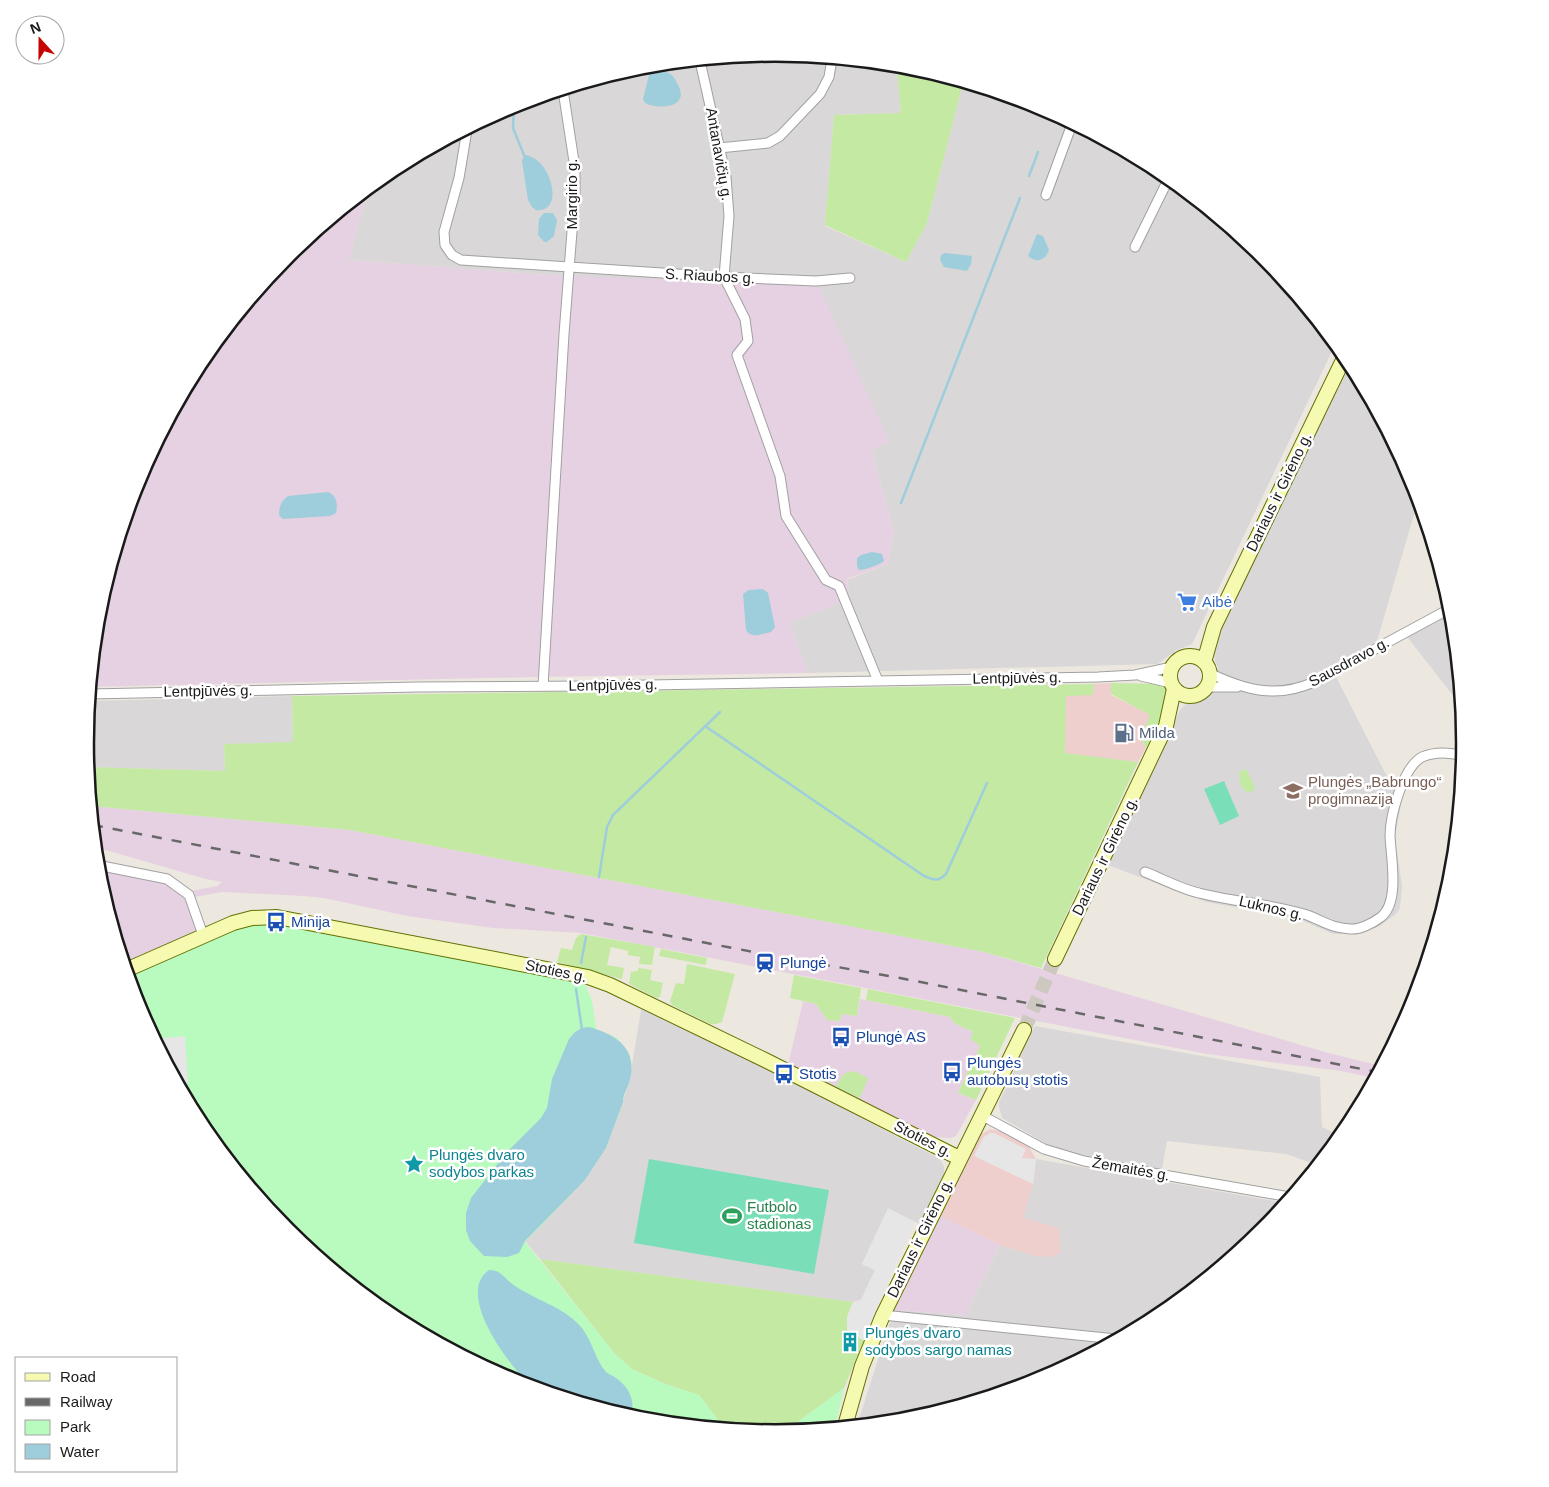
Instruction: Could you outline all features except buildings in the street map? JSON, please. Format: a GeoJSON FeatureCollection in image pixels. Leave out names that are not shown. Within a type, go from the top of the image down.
{"type":"FeatureCollection","features":[{"type":"Feature","properties":{"kind":"main road","name":"Dariaus ir Girėno g."},"geometry":{"type":"LineString","coordinates":[[1055,959],[1166,726],[1189,696],[1199,694],[1203,669],[1214,627],[1341,365]]}},
{"type":"Feature","properties":{"kind":"main road","name":"Dariaus ir Girėno g."},"geometry":{"type":"LineString","coordinates":[[1166,726],[1173,686],[1170,675],[1172,667],[1180,659],[1203,669]]}},
{"type":"Feature","properties":{"kind":"main road"},"geometry":{"type":"LineString","coordinates":[[1173,686],[1182,694],[1189,696]]}},
{"type":"Feature","properties":{"kind":"main road","name":"Stoties g."},"geometry":{"type":"LineString","coordinates":[[132,967],[203,935],[242,920],[277,917],[588,977],[610,985],[767,1061],[959,1158]]}},
{"type":"Feature","properties":{"kind":"main road","name":"Dariaus ir Girėno g."},"geometry":{"type":"LineString","coordinates":[[847,1420],[862,1366],[883,1315],[959,1158],[1024,1030]]}},
{"type":"Feature","properties":{"kind":"street"},"geometry":{"type":"LineString","coordinates":[[720,148],[768,143],[780,136],[820,94],[829,77],[831,65]]}},
{"type":"Feature","properties":{"kind":"street","name":"Antanavičių g."},"geometry":{"type":"LineString","coordinates":[[701,67],[726,177],[729,216],[724,277]]}},
{"type":"Feature","properties":{"kind":"street","name":"Margirio g."},"geometry":{"type":"LineString","coordinates":[[543,686],[575,168],[564,97]]}},
{"type":"Feature","properties":{"kind":"street"},"geometry":{"type":"LineString","coordinates":[[1046,195],[1070,130]]}},
{"type":"Feature","properties":{"kind":"street","name":"S. Riaubos g."},"geometry":{"type":"LineString","coordinates":[[466,137],[459,178],[444,232],[445,245],[452,255],[461,260],[724,277],[816,281],[850,278]]}},
{"type":"Feature","properties":{"kind":"street"},"geometry":{"type":"LineString","coordinates":[[1135,247],[1165,186]]}},
{"type":"Feature","properties":{"kind":"street"},"geometry":{"type":"LineString","coordinates":[[724,277],[745,319],[748,341],[737,355],[780,476],[786,516],[826,580],[839,586],[878,681]]}},
{"type":"Feature","properties":{"kind":"street","name":"Sausdravo g."},"geometry":{"type":"LineString","coordinates":[[1203,669],[1242,687],[1255,690],[1278,692],[1303,687],[1442,613]]}},
{"type":"Feature","properties":{"kind":"street","name":"Lentpjūvės g."},"geometry":{"type":"LineString","coordinates":[[95,694],[1098,677],[1135,674],[1172,667]]}},
{"type":"Feature","properties":{"kind":"street","name":"Sausdravo g."},"geometry":{"type":"LineString","coordinates":[[1203,669],[1242,687]]}},
{"type":"Feature","properties":{"kind":"street","name":"Lentpjūvės g."},"geometry":{"type":"LineString","coordinates":[[1135,674],[1173,686]]}},
{"type":"Feature","properties":{"kind":"street","name":"Luknos g."},"geometry":{"type":"LineString","coordinates":[[1146,872],[1197,893],[1307,915],[1331,926],[1352,929],[1366,926],[1382,916],[1390,904],[1392,881],[1390,834],[1401,787],[1411,768],[1421,758],[1435,753],[1456,754]]}},
{"type":"Feature","properties":{"kind":"street"},"geometry":{"type":"LineString","coordinates":[[105,867],[167,879],[189,895],[203,935]]}},
{"type":"Feature","properties":{"kind":"street","name":"Žemaitės g."},"geometry":{"type":"LineString","coordinates":[[981,1116],[1044,1149],[1084,1161],[1284,1196]]}},
{"type":"Feature","properties":{"kind":"street"},"geometry":{"type":"LineString","coordinates":[[883,1315],[1097,1343]]}},
{"type":"Feature","properties":{"kind":"shaded area"},"geometry":{"type":"Polygon","coordinates":[[[774,62],[863,68],[897,74],[901,113],[834,115],[825,226],[906,262],[927,223],[961,89],[1035,114],[1076,133],[1153,177],[1224,231],[1256,262],[1287,294],[1332,352],[1192,644],[1175,651],[1158,664],[808,673],[789,623],[850,599],[847,580],[888,564],[894,532],[871,450],[889,441],[562,276],[349,260],[365,199],[396,177],[434,154],[514,114],[598,86],[686,68],[774,62]]]}},
{"type":"Feature","properties":{"kind":"shaded area"},"geometry":{"type":"Polygon","coordinates":[[[365,199],[349,260],[562,276],[818,284],[889,441],[871,450],[894,532],[888,564],[847,579],[850,599],[789,623],[808,673],[96,687],[99,655],[107,611],[117,567],[130,525],[145,483],[185,403],[208,365],[262,294],[325,231],[365,199]]]}},
{"type":"Feature","properties":{"kind":"shaded area"},"geometry":{"type":"Polygon","coordinates":[[[1344,369],[1385,442],[1404,483],[1415,513],[1377,641],[1331,667],[1401,804],[1395,838],[1402,886],[1400,908],[1396,914],[1380,926],[1359,934],[1333,934],[1299,919],[1206,902],[1108,865],[1180,710],[1187,703],[1211,692],[1218,667],[1214,655],[1224,621],[1344,369]]]}},
{"type":"Feature","properties":{"kind":"shaded area"},"geometry":{"type":"Polygon","coordinates":[[[1441,608],[1450,655],[1454,697],[1401,629],[1441,608]]]}},
{"type":"Feature","properties":{"kind":"shaded area"},"geometry":{"type":"Polygon","coordinates":[[[1111,683],[1111,695],[1151,715],[1141,738],[1146,748],[1138,762],[1065,754],[1065,695],[1093,695],[1094,684],[1111,683]]]}},
{"type":"Feature","properties":{"kind":"shaded area"},"geometry":{"type":"Polygon","coordinates":[[[292,696],[293,743],[224,744],[225,771],[95,767],[95,701],[292,696]]]}},
{"type":"Feature","properties":{"kind":"shaded area"},"geometry":{"type":"Polygon","coordinates":[[[97,807],[350,830],[984,952],[1325,1052],[1375,1064],[1368,1077],[1341,1071],[1207,1054],[581,933],[493,928],[407,916],[324,898],[303,896],[223,892],[194,897],[191,891],[217,886],[222,882],[102,849],[97,807]]]}},
{"type":"Feature","properties":{"kind":"shaded area"},"geometry":{"type":"Polygon","coordinates":[[[106,872],[168,885],[179,892],[190,904],[199,930],[130,961],[117,920],[106,872]]]}},
{"type":"Feature","properties":{"kind":"shaded area"},"geometry":{"type":"Polygon","coordinates":[[[860,999],[950,1017],[954,1023],[973,1032],[980,1046],[958,1093],[976,1100],[956,1136],[951,1138],[934,1137],[788,1065],[803,1001],[816,1004],[827,1020],[839,1021],[842,1014],[857,1016],[860,999]]]}},
{"type":"Feature","properties":{"kind":"shaded area"},"geometry":{"type":"Polygon","coordinates":[[[642,1004],[940,1159],[944,1166],[944,1175],[920,1224],[888,1209],[862,1264],[875,1270],[861,1300],[853,1302],[540,1259],[525,1241],[585,1180],[606,1148],[629,1083],[642,1004]]]}},
{"type":"Feature","properties":{"kind":"shaded area"},"geometry":{"type":"Polygon","coordinates":[[[1035,1026],[1320,1077],[1322,1127],[1334,1132],[1311,1163],[1286,1154],[1167,1141],[1162,1169],[1068,1152],[1052,1147],[1002,1118],[999,1102],[1013,1074],[1018,1056],[1035,1026]]]}},
{"type":"Feature","properties":{"kind":"shaded area"},"geometry":{"type":"Polygon","coordinates":[[[185,1036],[188,1083],[185,1083],[161,1038],[185,1036]]]}},
{"type":"Feature","properties":{"kind":"shaded area"},"geometry":{"type":"Polygon","coordinates":[[[990,1129],[1008,1133],[1029,1147],[1036,1159],[1033,1184],[1023,1218],[1059,1228],[1061,1252],[1053,1257],[1035,1256],[1000,1245],[940,1216],[980,1135],[990,1129]]]}},
{"type":"Feature","properties":{"kind":"shaded area"},"geometry":{"type":"Polygon","coordinates":[[[990,1133],[994,1133],[1026,1149],[1022,1158],[1036,1159],[1033,1184],[974,1156],[983,1138],[990,1133]]]}},
{"type":"Feature","properties":{"kind":"shaded area"},"geometry":{"type":"Polygon","coordinates":[[[1036,1159],[1278,1202],[1224,1256],[1189,1284],[1153,1310],[1076,1354],[1035,1373],[951,1401],[859,1419],[894,1310],[965,1315],[1000,1245],[1035,1256],[1059,1228],[1023,1218],[1033,1184],[1036,1159]]]}},
{"type":"Feature","properties":{"kind":"shaded area"},"geometry":{"type":"Polygon","coordinates":[[[888,1208],[915,1222],[864,1340],[847,1333],[847,1317],[853,1302],[861,1300],[875,1270],[862,1264],[888,1208]]]}},
{"type":"Feature","properties":{"kind":"shaded area"},"geometry":{"type":"Polygon","coordinates":[[[940,1216],[1000,1245],[965,1315],[894,1310],[940,1216]]]}},
{"type":"Feature","properties":{"kind":"green space"},"geometry":{"type":"Polygon","coordinates":[[[897,74],[961,89],[927,223],[906,262],[825,225],[834,115],[901,113],[897,74]]]}},
{"type":"Feature","properties":{"kind":"green space"},"geometry":{"type":"Polygon","coordinates":[[[1111,683],[1162,684],[1167,690],[1169,697],[1164,715],[1146,748],[1141,738],[1150,715],[1111,694],[1111,683]]]}},
{"type":"Feature","properties":{"kind":"green space"},"geometry":{"type":"Polygon","coordinates":[[[1094,684],[1093,695],[1066,696],[1065,753],[1138,762],[1041,968],[984,952],[350,830],[97,807],[95,767],[225,771],[224,744],[293,742],[292,696],[1094,684]]]}},
{"type":"Feature","properties":{"kind":"green space"},"geometry":{"type":"Polygon","coordinates":[[[1246,769],[1255,787],[1250,792],[1244,791],[1240,783],[1239,772],[1246,769]]]}},
{"type":"Feature","properties":{"kind":"green space"},"geometry":{"type":"Polygon","coordinates":[[[1224,781],[1239,816],[1220,825],[1204,789],[1224,781]]]}},
{"type":"Feature","properties":{"kind":"green space","name":"Plungės dvaro sodybos parkas"},"geometry":{"type":"Polygon","coordinates":[[[247,923],[273,923],[584,982],[592,1001],[596,1029],[617,1038],[629,1053],[632,1064],[629,1083],[606,1148],[585,1180],[525,1242],[615,1354],[632,1369],[665,1384],[699,1395],[719,1422],[686,1419],[598,1401],[514,1373],[434,1333],[396,1310],[360,1284],[325,1256],[293,1225],[262,1193],[234,1158],[208,1122],[185,1084],[145,1004],[134,973],[247,923]]]}},
{"type":"Feature","properties":{"kind":"green space"},"geometry":{"type":"Polygon","coordinates":[[[581,934],[655,947],[652,965],[639,964],[640,957],[628,955],[628,951],[611,947],[607,965],[624,968],[622,979],[557,962],[561,948],[572,950],[576,938],[581,934]]]}},
{"type":"Feature","properties":{"kind":"green space"},"geometry":{"type":"Polygon","coordinates":[[[661,949],[707,958],[706,965],[659,956],[661,949]]]}},
{"type":"Feature","properties":{"kind":"green space"},"geometry":{"type":"Polygon","coordinates":[[[687,964],[735,974],[722,1022],[710,1024],[672,1005],[670,1001],[676,983],[684,984],[687,964]]]}},
{"type":"Feature","properties":{"kind":"green space"},"geometry":{"type":"Polygon","coordinates":[[[639,968],[652,970],[650,980],[663,983],[660,997],[656,998],[629,983],[631,972],[637,971],[639,968]]]}},
{"type":"Feature","properties":{"kind":"green space"},"geometry":{"type":"Polygon","coordinates":[[[794,975],[861,988],[857,1016],[842,1014],[840,1021],[827,1020],[816,1004],[790,998],[794,975]]]}},
{"type":"Feature","properties":{"kind":"green space"},"geometry":{"type":"Polygon","coordinates":[[[868,989],[1015,1018],[976,1100],[958,1093],[980,1046],[970,1039],[973,1032],[954,1023],[950,1017],[866,1000],[868,989]]]}},
{"type":"Feature","properties":{"kind":"green space"},"geometry":{"type":"Polygon","coordinates":[[[854,1071],[868,1078],[860,1098],[835,1087],[845,1073],[854,1071]]]}},
{"type":"Feature","properties":{"kind":"green space","name":"Futbolo stadionas"},"geometry":{"type":"Polygon","coordinates":[[[649,1159],[829,1190],[814,1274],[634,1243],[649,1159]]]}},
{"type":"Feature","properties":{"kind":"green space"},"geometry":{"type":"Polygon","coordinates":[[[540,1259],[853,1302],[847,1317],[847,1333],[864,1340],[844,1388],[796,1424],[719,1422],[699,1395],[665,1384],[632,1369],[615,1354],[540,1259]]]}},
{"type":"Feature","properties":{"kind":"green space"},"geometry":{"type":"Polygon","coordinates":[[[844,1388],[836,1421],[796,1424],[844,1388]]]}},
{"type":"Feature","properties":{"kind":"water"},"geometry":{"type":"Polygon","coordinates":[[[663,72],[674,77],[681,91],[680,98],[672,105],[665,106],[645,103],[643,99],[649,75],[663,72]]]}},
{"type":"Feature","properties":{"kind":"water"},"geometry":{"type":"Polygon","coordinates":[[[524,155],[533,158],[548,174],[553,195],[551,203],[545,209],[536,210],[528,200],[522,161],[524,155]]]}},
{"type":"Feature","properties":{"kind":"water"},"geometry":{"type":"Polygon","coordinates":[[[544,213],[553,213],[557,220],[554,236],[547,242],[544,242],[538,235],[539,219],[544,213]]]}},
{"type":"Feature","properties":{"kind":"water"},"geometry":{"type":"Polygon","coordinates":[[[1037,234],[1043,236],[1049,250],[1041,260],[1035,260],[1028,256],[1037,234]]]}},
{"type":"Feature","properties":{"kind":"water"},"geometry":{"type":"Polygon","coordinates":[[[945,253],[972,256],[971,264],[967,271],[944,267],[940,260],[941,255],[945,253]]]}},
{"type":"Feature","properties":{"kind":"water"},"geometry":{"type":"Polygon","coordinates":[[[328,492],[335,498],[337,503],[336,513],[330,516],[283,519],[279,515],[281,504],[288,496],[328,492]]]}},
{"type":"Feature","properties":{"kind":"water"},"geometry":{"type":"Polygon","coordinates":[[[872,552],[882,554],[884,561],[872,567],[859,570],[857,558],[872,552]]]}},
{"type":"Feature","properties":{"kind":"water"},"geometry":{"type":"Polygon","coordinates":[[[763,589],[768,593],[775,627],[771,632],[754,635],[746,630],[743,594],[749,590],[763,589]]]}},
{"type":"Feature","properties":{"kind":"water"},"geometry":{"type":"Polygon","coordinates":[[[589,1027],[609,1034],[617,1040],[624,1046],[631,1061],[629,1083],[606,1148],[585,1180],[525,1241],[519,1253],[507,1257],[484,1256],[470,1241],[466,1230],[466,1213],[471,1198],[507,1152],[541,1118],[547,1108],[552,1079],[569,1039],[575,1032],[589,1027]]]}},
{"type":"Feature","properties":{"kind":"water"},"geometry":{"type":"Polygon","coordinates":[[[489,1270],[493,1270],[520,1289],[575,1320],[589,1339],[606,1372],[620,1381],[628,1390],[632,1401],[632,1409],[598,1401],[521,1376],[500,1348],[482,1313],[478,1296],[480,1281],[489,1270]]]}},
{"type":"Feature","properties":{"kind":"waterway"},"geometry":{"type":"LineString","coordinates":[[514,114],[513,128],[524,155]]}},
{"type":"Feature","properties":{"kind":"waterway"},"geometry":{"type":"LineString","coordinates":[[1029,176],[1038,152]]}},
{"type":"Feature","properties":{"kind":"waterway"},"geometry":{"type":"LineString","coordinates":[[901,503],[1020,198]]}},
{"type":"Feature","properties":{"kind":"waterway"},"geometry":{"type":"LineString","coordinates":[[599,877],[607,827],[613,815],[720,712]]}},
{"type":"Feature","properties":{"kind":"waterway"},"geometry":{"type":"LineString","coordinates":[[705,726],[924,876],[933,879],[941,878],[946,874],[987,783]]}},
{"type":"Feature","properties":{"kind":"waterway"},"geometry":{"type":"LineString","coordinates":[[581,963],[586,937]]}},
{"type":"Feature","properties":{"kind":"waterway"},"geometry":{"type":"LineString","coordinates":[[576,989],[582,1030]]}},
{"type":"Feature","properties":{"kind":"tunnel"},"geometry":{"type":"LineString","coordinates":[[1024,1030],[1055,959]]}},
{"type":"Feature","properties":{"kind":"railway"},"geometry":{"type":"LineString","coordinates":[[98,826],[769,955],[900,978],[1371,1071]]}},
{"type":"Feature","properties":{"kind":"place","name":"Aibė"},"geometry":{"type":"Point","coordinates":[1187,602]}},
{"type":"Feature","properties":{"kind":"place","name":"Milda"},"geometry":{"type":"Point","coordinates":[1124,733]}},
{"type":"Feature","properties":{"kind":"place","name":"Plungės „Babrungo“ progimnazija"},"geometry":{"type":"Point","coordinates":[1293,791]}},
{"type":"Feature","properties":{"kind":"place","name":"Minija"},"geometry":{"type":"Point","coordinates":[276,922]}},
{"type":"Feature","properties":{"kind":"place","name":"Plungė"},"geometry":{"type":"Point","coordinates":[765,963]}},
{"type":"Feature","properties":{"kind":"place","name":"Plungė AS"},"geometry":{"type":"Point","coordinates":[841,1037]}},
{"type":"Feature","properties":{"kind":"place","name":"Plungės autobusų stotis"},"geometry":{"type":"Point","coordinates":[952,1072]}},
{"type":"Feature","properties":{"kind":"place","name":"Stotis"},"geometry":{"type":"Point","coordinates":[784,1074]}},
{"type":"Feature","properties":{"kind":"place","name":"Plungės dvaro sodybos parkas"},"geometry":{"type":"Point","coordinates":[414,1164]}},
{"type":"Feature","properties":{"kind":"place","name":"Futbolo stadionas"},"geometry":{"type":"Point","coordinates":[732,1216]}},
{"type":"Feature","properties":{"kind":"place","name":"Plungės dvaro sodybos sargo namas"},"geometry":{"type":"Point","coordinates":[850,1342]}}]}
